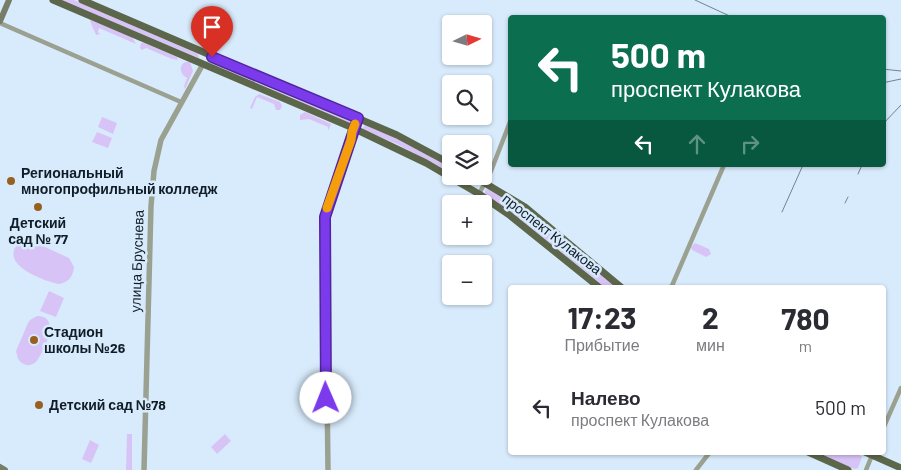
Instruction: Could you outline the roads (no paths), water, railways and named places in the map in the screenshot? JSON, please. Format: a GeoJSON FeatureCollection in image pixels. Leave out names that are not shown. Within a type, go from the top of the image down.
{"type":"FeatureCollection","features":[{"type":"Feature","properties":{"kind":"main road"},"geometry":{"type":"LineString","coordinates":[[0,22],[9,0]]}},
{"type":"Feature","properties":{"kind":"main road","name":"проспект Кулакова"},"geometry":{"type":"LineString","coordinates":[[53,0],[354,128],[426,163],[479,194],[512,217],[596,285]]}},
{"type":"Feature","properties":{"kind":"main road"},"geometry":{"type":"LineString","coordinates":[[82,0],[397,135],[442,159]]}},
{"type":"Feature","properties":{"kind":"main road"},"geometry":{"type":"LineString","coordinates":[[202,64],[207,55]]}},
{"type":"Feature","properties":{"kind":"main road","name":"проспект Кулакова"},"geometry":{"type":"LineString","coordinates":[[488,185],[516,201],[538,217],[618,285]]}},
{"type":"Feature","properties":{"kind":"main road"},"geometry":{"type":"LineString","coordinates":[[815,455],[848,470]]}},
{"type":"Feature","properties":{"kind":"main road"},"geometry":{"type":"LineString","coordinates":[[874,455],[901,468]]}},
{"type":"Feature","properties":{"kind":"main road"},"geometry":{"type":"LineString","coordinates":[[0,467],[5,470]]}},
{"type":"Feature","properties":{"kind":"street"},"geometry":{"type":"LineString","coordinates":[[0,22],[181,102]]}},
{"type":"Feature","properties":{"kind":"street","name":"улица Бруснева"},"geometry":{"type":"LineString","coordinates":[[144,470],[151,206],[154,172],[161,140],[202,64]]}},
{"type":"Feature","properties":{"kind":"street"},"geometry":{"type":"LineString","coordinates":[[328,470],[325,217],[358,118]]}},
{"type":"Feature","properties":{"kind":"street"},"geometry":{"type":"LineString","coordinates":[[492,166],[508,127]]}},
{"type":"Feature","properties":{"kind":"street"},"geometry":{"type":"LineString","coordinates":[[671,285],[723,167]]}},
{"type":"Feature","properties":{"kind":"street"},"geometry":{"type":"LineString","coordinates":[[479,194],[484,185]]}},
{"type":"Feature","properties":{"kind":"street"},"geometry":{"type":"LineString","coordinates":[[886,422],[901,388]]}},
{"type":"Feature","properties":{"kind":"street"},"geometry":{"type":"LineString","coordinates":[[696,470],[708,455]]}},
{"type":"Feature","properties":{"kind":"street"},"geometry":{"type":"LineString","coordinates":[[866,470],[870,455]]}},
{"type":"Feature","properties":{"kind":"railway"},"geometry":{"type":"LineString","coordinates":[[695,0],[728,15]]}},
{"type":"Feature","properties":{"kind":"railway"},"geometry":{"type":"LineString","coordinates":[[886,69],[901,71]]}},
{"type":"Feature","properties":{"kind":"railway"},"geometry":{"type":"LineString","coordinates":[[886,82],[901,79]]}},
{"type":"Feature","properties":{"kind":"railway"},"geometry":{"type":"LineString","coordinates":[[886,121],[901,105]]}},
{"type":"Feature","properties":{"kind":"railway"},"geometry":{"type":"LineString","coordinates":[[782,212],[802,167]]}},
{"type":"Feature","properties":{"kind":"railway"},"geometry":{"type":"LineString","coordinates":[[858,174],[861,167]]}},
{"type":"Feature","properties":{"kind":"railway"},"geometry":{"type":"LineString","coordinates":[[845,203],[848,197]]}},
{"type":"Feature","properties":{"kind":"place","name":"Региональный многопрофильный колледж"},"geometry":{"type":"Point","coordinates":[11,181]}},
{"type":"Feature","properties":{"kind":"place","name":"Детский сад № 77"},"geometry":{"type":"Point","coordinates":[38,207]}},
{"type":"Feature","properties":{"kind":"place","name":"Стадион школы №26"},"geometry":{"type":"Point","coordinates":[34,340]}},
{"type":"Feature","properties":{"kind":"place","name":"Детский сад №78"},"geometry":{"type":"Point","coordinates":[39,405]}}]}
